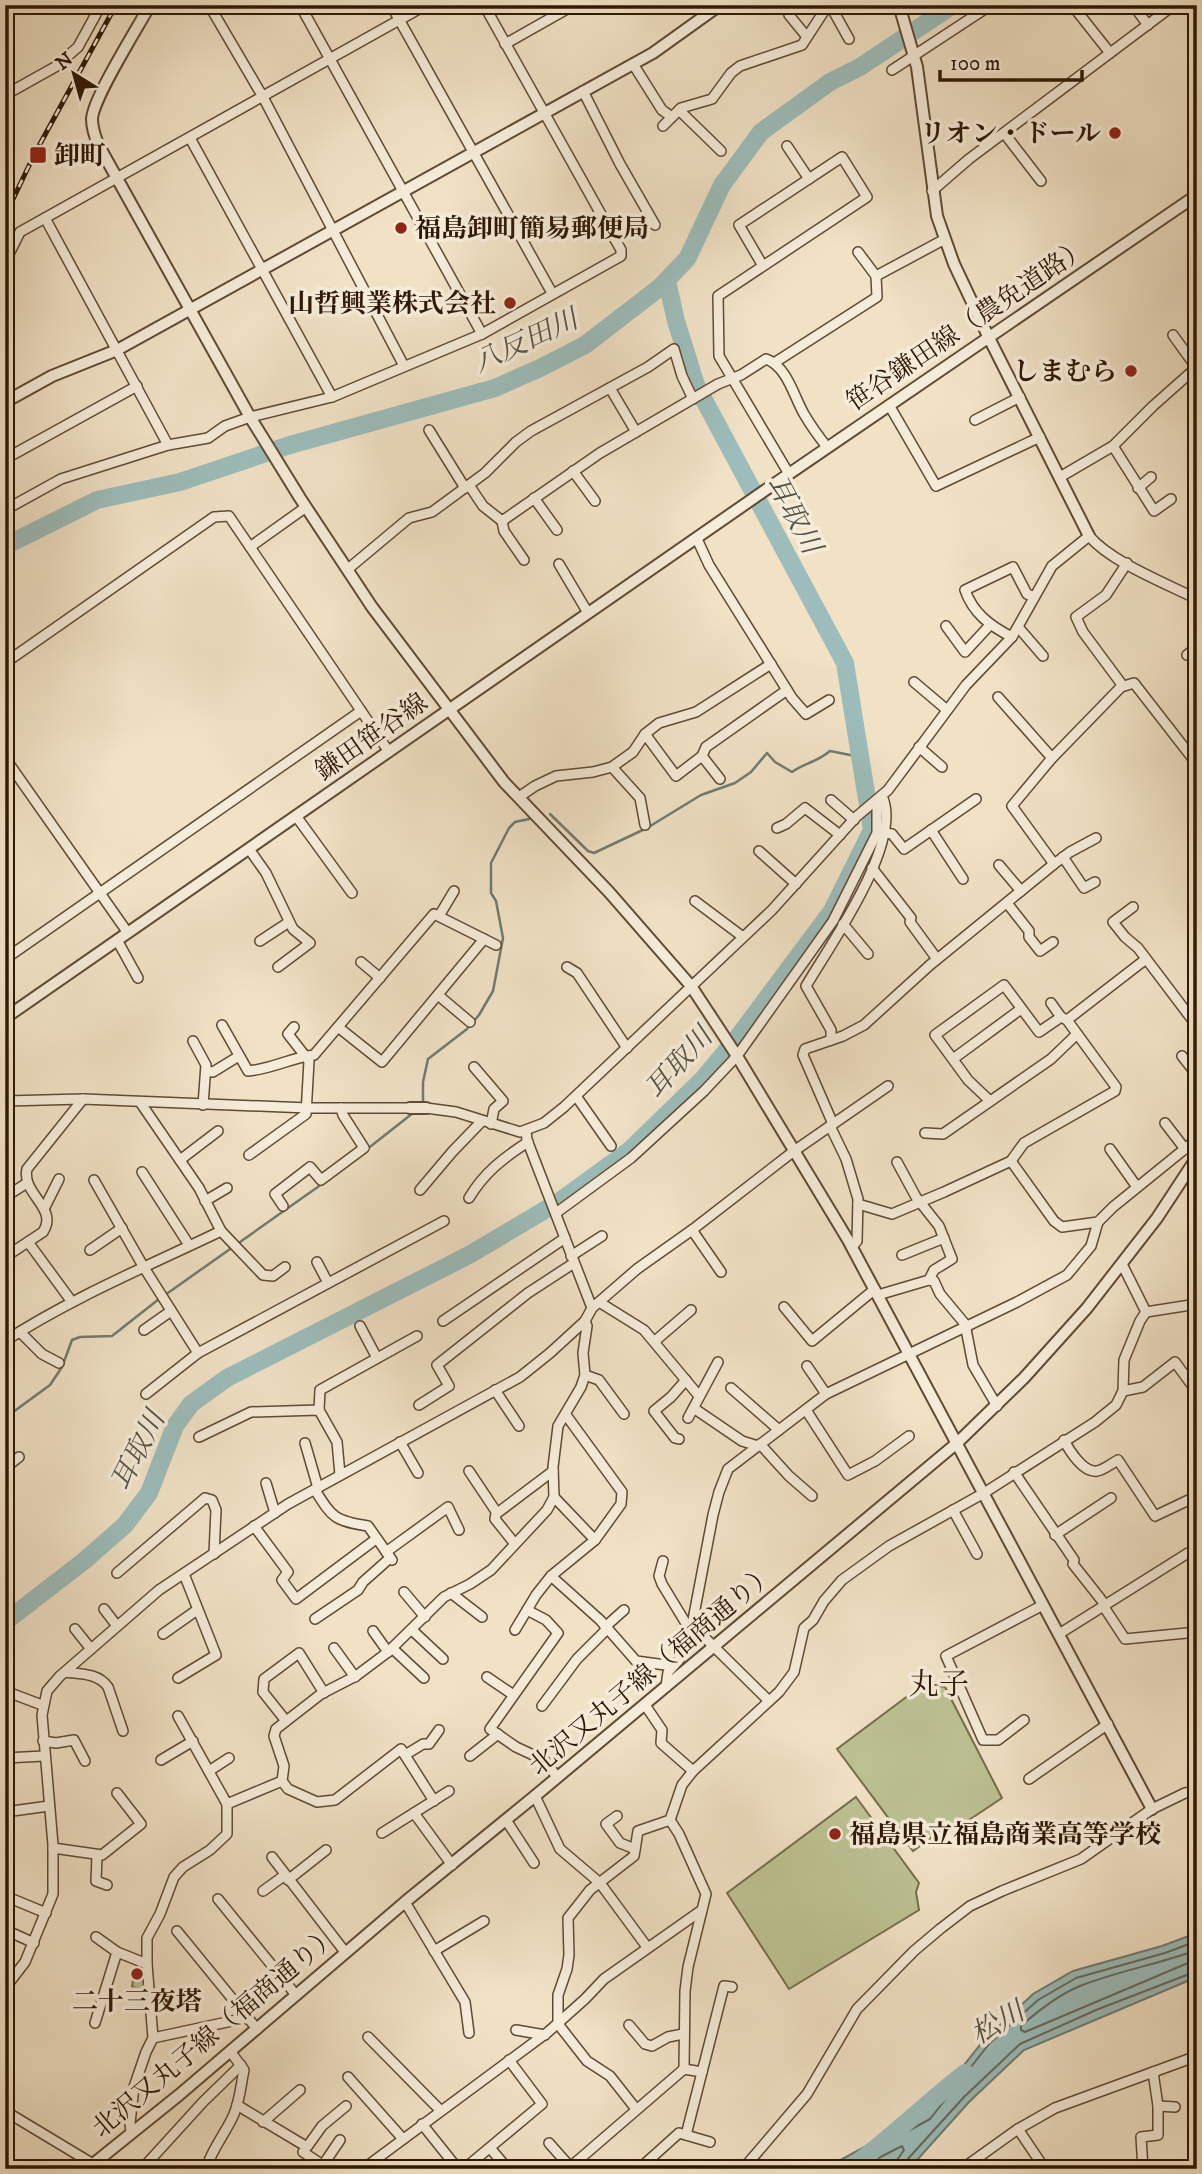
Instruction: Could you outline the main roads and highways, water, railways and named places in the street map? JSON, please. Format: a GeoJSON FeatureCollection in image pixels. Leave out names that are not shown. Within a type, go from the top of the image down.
{"type":"FeatureCollection","features":[{"type":"Feature","properties":{"kind":"water"},"geometry":{"type":"Polygon","coordinates":[[[1197,1933],[1197,1977],[1024,2050],[969,2102],[909,2169],[824,2169],[925,2114],[984,2040],[1033,1994],[1073,1971],[1162,1946],[1197,1933]]]}},
{"type":"Feature","properties":{"kind":"waterway","name":"八反田川"},"geometry":{"type":"LineString","coordinates":[[5,546],[97,500],[180,482],[290,445],[495,388],[585,345],[659,288],[687,259],[722,185],[761,132],[830,82],[860,67],[953,5]]}},
{"type":"Feature","properties":{"kind":"waterway","name":"耳取川"},"geometry":{"type":"LineString","coordinates":[[5,1622],[84,1561],[125,1525],[149,1493],[175,1426],[191,1404],[227,1378],[469,1255],[560,1201],[630,1150],[702,1080],[738,1037],[832,911],[872,830],[845,663],[696,385],[667,281]]}},
{"type":"Feature","properties":{"kind":"waterway"},"geometry":{"type":"LineString","coordinates":[[550,814],[588,851],[594,853],[647,828],[701,795],[735,783],[751,772],[767,753],[775,762],[792,772],[830,751],[860,757]]}},
{"type":"Feature","properties":{"kind":"waterway"},"geometry":{"type":"LineString","coordinates":[[423,1104],[423,1082],[428,1059],[467,1029],[493,991],[503,938],[496,901],[491,893],[491,863],[509,828],[515,822],[529,819]]}},
{"type":"Feature","properties":{"kind":"waterway"},"geometry":{"type":"LineString","coordinates":[[366,1150],[413,1113]]}},
{"type":"Feature","properties":{"kind":"waterway"},"geometry":{"type":"LineString","coordinates":[[165,1295],[322,1184]]}},
{"type":"Feature","properties":{"kind":"waterway"},"geometry":{"type":"LineString","coordinates":[[5,1418],[50,1385],[62,1367],[72,1340],[80,1337],[112,1336],[159,1299]]}},
{"type":"Feature","properties":{"kind":"waterway","name":"松川"},"geometry":{"type":"LineString","coordinates":[[849,2169],[965,2073]]}},
{"type":"Feature","properties":{"kind":"railway"},"geometry":{"type":"LineString","coordinates":[[5,216],[35,153],[116,5]]}},
{"type":"Feature","properties":{"kind":"place","name":"リオン・ドール"},"geometry":{"type":"Point","coordinates":[1115,133]}},
{"type":"Feature","properties":{"kind":"place","name":"卸町"},"geometry":{"type":"Point","coordinates":[38,155]}},
{"type":"Feature","properties":{"kind":"place","name":"福島卸町簡易郵便局"},"geometry":{"type":"Point","coordinates":[401,228]}},
{"type":"Feature","properties":{"kind":"place","name":"山哲興業株式会社"},"geometry":{"type":"Point","coordinates":[510,303]}},
{"type":"Feature","properties":{"kind":"place","name":"しまむら"},"geometry":{"type":"Point","coordinates":[1131,371]}},
{"type":"Feature","properties":{"kind":"place","name":"福島県立福島商業高等学校"},"geometry":{"type":"Point","coordinates":[835,1834]}},
{"type":"Feature","properties":{"kind":"place","name":"二十三夜塔"},"geometry":{"type":"Point","coordinates":[137,1974]}},
{"type":"Feature","properties":{"kind":"district","name":"丸子"},"geometry":{"type":"Point","coordinates":[939,1684]}}]}
